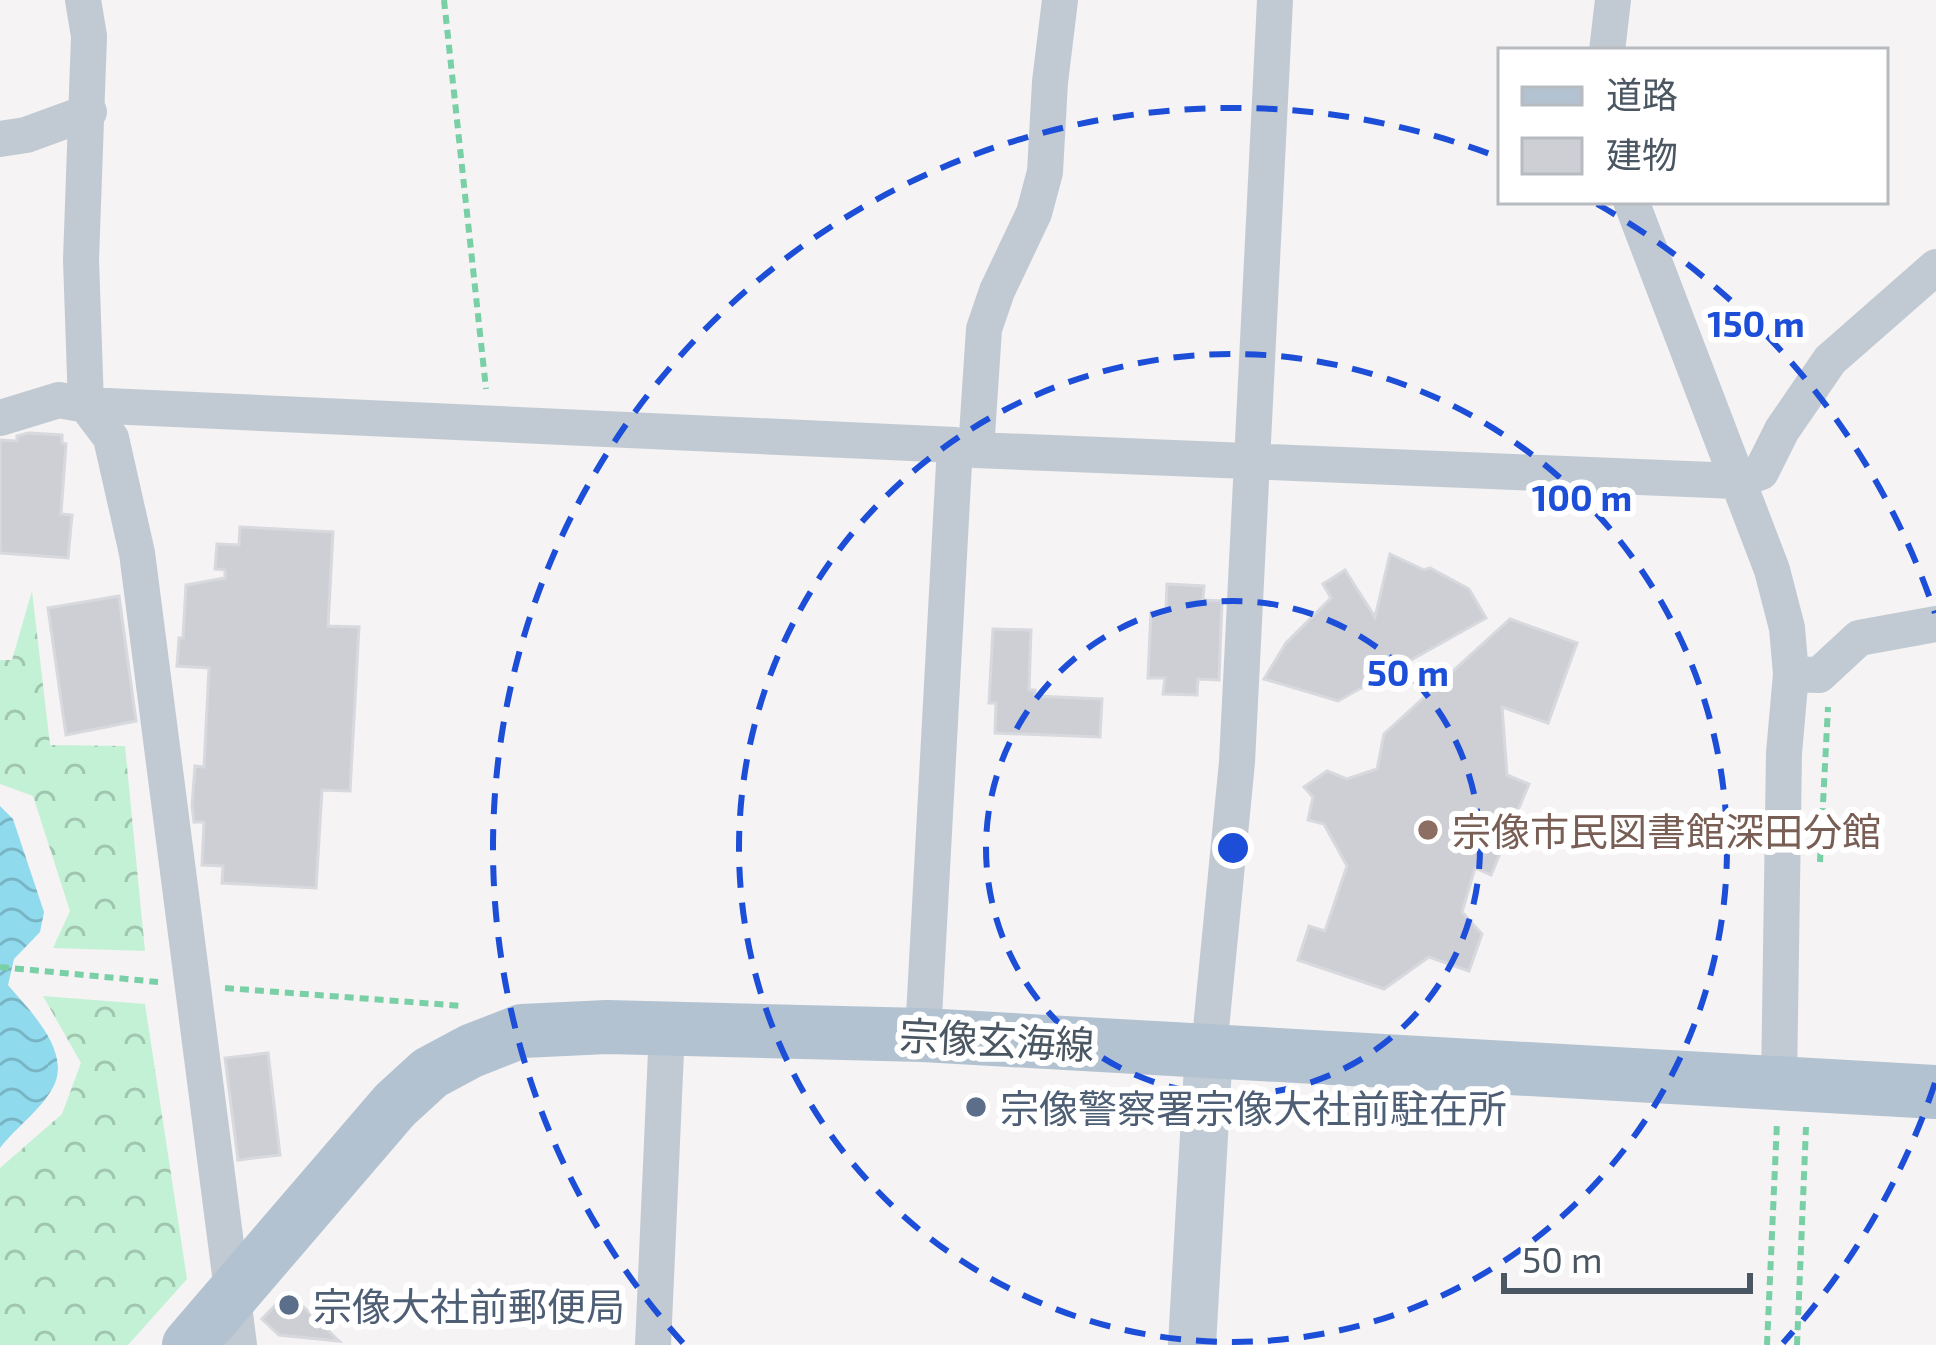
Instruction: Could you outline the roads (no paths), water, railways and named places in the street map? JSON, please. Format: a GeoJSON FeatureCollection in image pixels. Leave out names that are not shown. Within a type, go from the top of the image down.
{"type":"FeatureCollection","features":[{"type":"Feature","properties":{"kind":"main road","name":"宗像玄海線"},"geometry":{"type":"LineString","coordinates":[[189,1345],[236,1319],[412,1089],[430,1073],[471,1051],[522,1031],[923,1035],[1936,1092]]}},
{"type":"Feature","properties":{"kind":"main road"},"geometry":{"type":"LineString","coordinates":[[1192,1345],[1209,1048]]}},
{"type":"Feature","properties":{"kind":"street"},"geometry":{"type":"LineString","coordinates":[[83,0],[89,36],[81,260],[86,405],[111,439],[137,553],[236,1319]]}},
{"type":"Feature","properties":{"kind":"street"},"geometry":{"type":"LineString","coordinates":[[923,1035],[966,447],[984,329],[1034,213],[1046,172],[1049,82],[1060,0]]}},
{"type":"Feature","properties":{"kind":"street"},"geometry":{"type":"LineString","coordinates":[[1209,1048],[1237,762],[1275,0]]}},
{"type":"Feature","properties":{"kind":"street"},"geometry":{"type":"LineString","coordinates":[[1607,48],[1613,0]]}},
{"type":"Feature","properties":{"kind":"street"},"geometry":{"type":"LineString","coordinates":[[0,139],[26,135],[89,112]]}},
{"type":"Feature","properties":{"kind":"street"},"geometry":{"type":"LineString","coordinates":[[1632,204],[1772,570],[1787,628],[1791,674],[1784,753],[1793,1084]]}},
{"type":"Feature","properties":{"kind":"street"},"geometry":{"type":"LineString","coordinates":[[0,418],[59,400],[1254,463],[1736,481],[1761,472],[1782,430],[1830,360],[1936,267]]}},
{"type":"Feature","properties":{"kind":"street"},"geometry":{"type":"LineString","coordinates":[[1791,674],[1820,675],[1858,638],[1936,624]]}},
{"type":"Feature","properties":{"kind":"street"},"geometry":{"type":"LineString","coordinates":[[653,1345],[667,1029]]}},
{"type":"Feature","properties":{"kind":"water"},"geometry":{"type":"Polygon","coordinates":[[[0,806],[13,819],[44,912],[40,932],[14,959],[8,985],[52,1043],[58,1070],[44,1100],[0,1148],[0,806]]]}},
{"type":"Feature","properties":{"kind":"place","name":"宗像市民図書館深田分館"},"geometry":{"type":"Point","coordinates":[1428,830]}},
{"type":"Feature","properties":{"kind":"place","name":"宗像警察署宗像大社前駐在所"},"geometry":{"type":"Point","coordinates":[976,1107]}},
{"type":"Feature","properties":{"kind":"place","name":"宗像大社前郵便局"},"geometry":{"type":"Point","coordinates":[289,1305]}}]}
